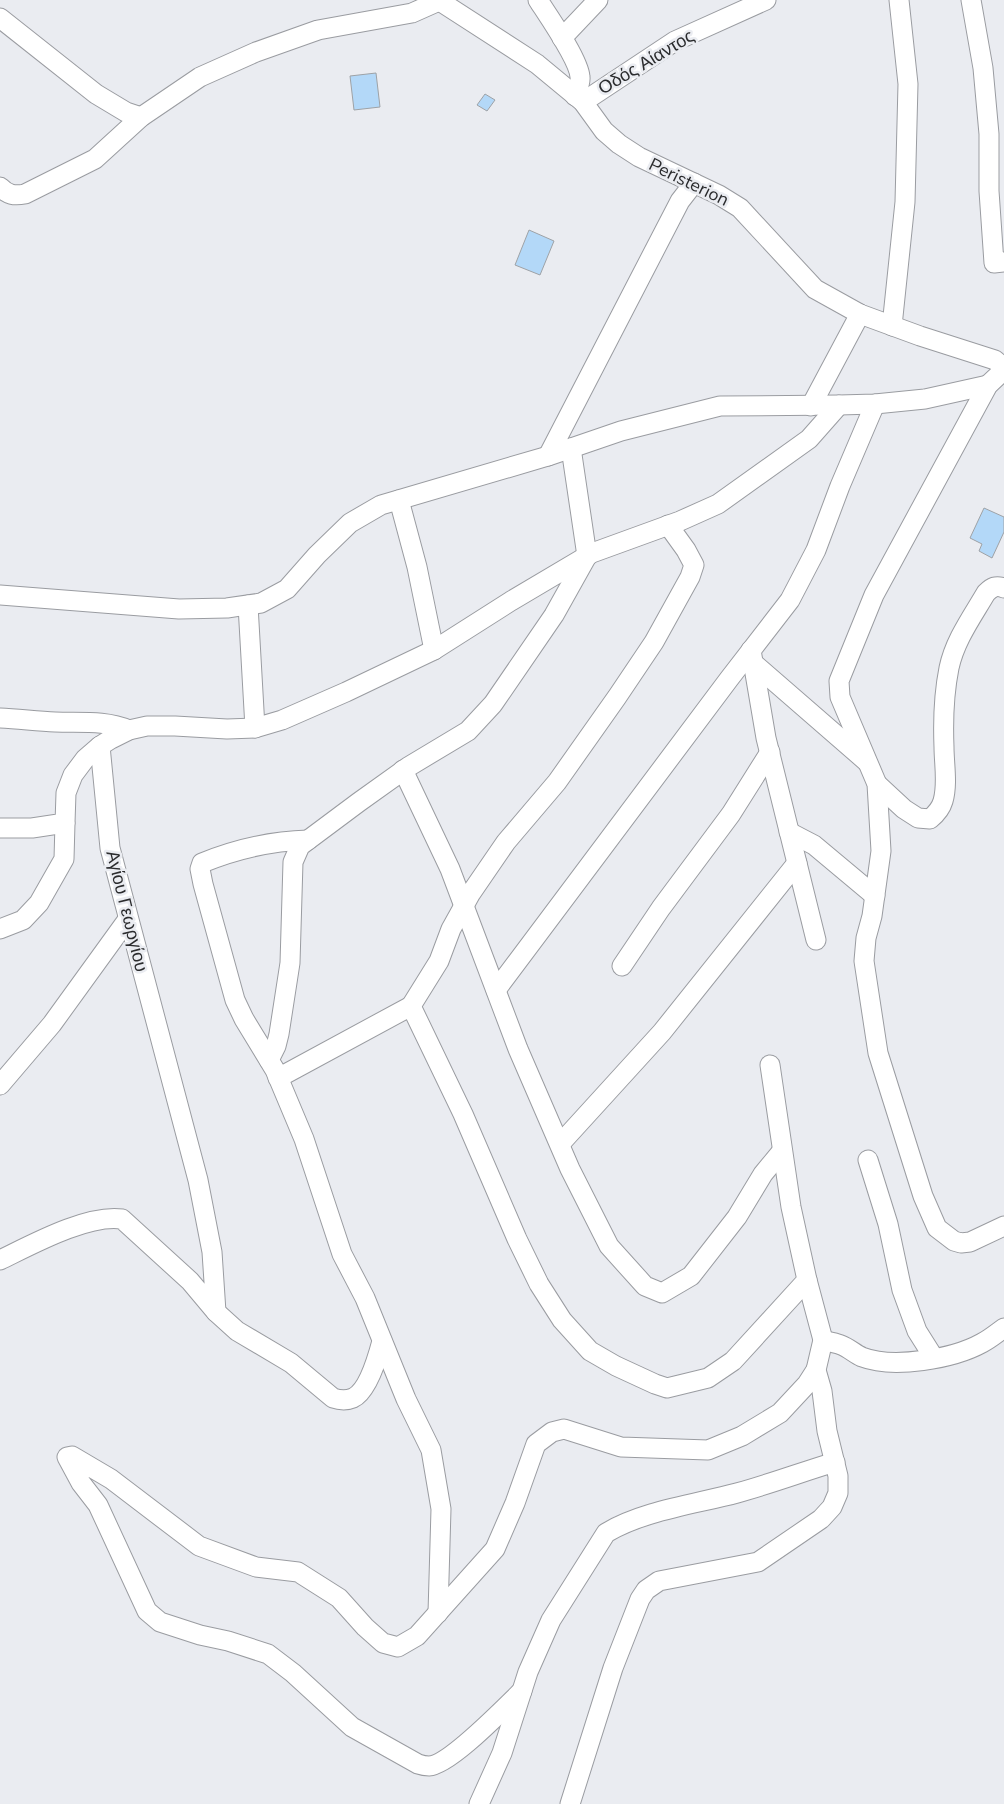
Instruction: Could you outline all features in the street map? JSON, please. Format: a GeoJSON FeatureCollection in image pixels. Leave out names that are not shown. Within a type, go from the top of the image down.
{"type":"FeatureCollection","features":[{"type":"Feature","properties":{"kind":"street"},"geometry":{"type":"LineString","coordinates":[[0,187],[7,194],[16,196],[25,194],[95,159],[141,116],[200,77],[256,52],[318,30],[412,14],[438,0]]}},
{"type":"Feature","properties":{"kind":"street","name":"Peristerion"},"geometry":{"type":"LineString","coordinates":[[438,0],[537,64],[579,99],[604,131],[639,158],[719,195],[740,208],[815,289],[860,314],[1002,362]]}},
{"type":"Feature","properties":{"kind":"street"},"geometry":{"type":"LineString","coordinates":[[538,0],[562,38],[580,74],[579,99]]}},
{"type":"Feature","properties":{"kind":"street"},"geometry":{"type":"LineString","coordinates":[[562,38],[598,0]]}},
{"type":"Feature","properties":{"kind":"street","name":"Οδός Αίαντος"},"geometry":{"type":"LineString","coordinates":[[579,99],[674,41],[766,0]]}},
{"type":"Feature","properties":{"kind":"street"},"geometry":{"type":"LineString","coordinates":[[892,326],[905,202],[908,84],[899,0]]}},
{"type":"Feature","properties":{"kind":"street"},"geometry":{"type":"LineString","coordinates":[[971,0],[983,68],[989,134],[989,191],[994,263],[1004,262]]}},
{"type":"Feature","properties":{"kind":"street"},"geometry":{"type":"LineString","coordinates":[[0,18],[96,94],[126,112],[141,116]]}},
{"type":"Feature","properties":{"kind":"street"},"geometry":{"type":"LineString","coordinates":[[548,456],[680,201],[694,183]]}},
{"type":"Feature","properties":{"kind":"street"},"geometry":{"type":"LineString","coordinates":[[811,406],[860,314]]}},
{"type":"Feature","properties":{"kind":"street"},"geometry":{"type":"LineString","coordinates":[[1002,362],[874,595],[839,681],[840,697],[877,784],[881,851],[872,916],[866,938],[864,961],[878,1053],[923,1196],[937,1228],[954,1241],[961,1243],[970,1242],[1004,1226]]}},
{"type":"Feature","properties":{"kind":"street"},"geometry":{"type":"LineString","coordinates":[[0,595],[178,609],[228,608],[261,603],[287,589],[350,523],[381,505],[548,456],[621,431],[720,406],[875,404],[926,399],[988,385]]}},
{"type":"Feature","properties":{"kind":"street"},"geometry":{"type":"LineString","coordinates":[[496,990],[752,656],[790,600],[816,550],[840,486],[875,404]]}},
{"type":"Feature","properties":{"kind":"street"},"geometry":{"type":"LineString","coordinates":[[0,929],[23,920],[39,903],[64,859],[66,793],[73,775],[85,759],[100,746],[129,730],[147,726],[227,730],[255,728],[282,720],[346,692],[434,650],[540,583],[587,556],[718,504],[809,439],[840,405]]}},
{"type":"Feature","properties":{"kind":"street"},"geometry":{"type":"LineString","coordinates":[[269,1060],[276,1046],[279,1034],[290,963],[293,862],[300,846],[403,770],[468,731],[493,704],[554,615],[587,556],[571,448]]}},
{"type":"Feature","properties":{"kind":"street"},"geometry":{"type":"LineString","coordinates":[[399,500],[417,567],[434,650]]}},
{"type":"Feature","properties":{"kind":"street"},"geometry":{"type":"LineString","coordinates":[[278,1078],[411,1006],[439,961],[451,929],[480,880],[506,842],[557,782],[617,697],[654,642],[690,577],[694,565],[668,525]]}},
{"type":"Feature","properties":{"kind":"street"},"geometry":{"type":"LineString","coordinates":[[877,784],[918,818],[930,819],[937,813],[943,800],[946,701],[949,668],[956,643],[986,593],[992,587],[999,586],[1004,588]]}},
{"type":"Feature","properties":{"kind":"street"},"geometry":{"type":"LineString","coordinates":[[248,605],[255,728]]}},
{"type":"Feature","properties":{"kind":"street"},"geometry":{"type":"LineString","coordinates":[[752,656],[869,764]]}},
{"type":"Feature","properties":{"kind":"street"},"geometry":{"type":"LineString","coordinates":[[752,656],[770,752],[816,940]]}},
{"type":"Feature","properties":{"kind":"street"},"geometry":{"type":"LineString","coordinates":[[0,718],[56,722],[94,722],[129,730]]}},
{"type":"Feature","properties":{"kind":"street","name":"Αγίου Γεωργίου"},"geometry":{"type":"LineString","coordinates":[[100,746],[110,848],[198,1180],[212,1252],[216,1312]]}},
{"type":"Feature","properties":{"kind":"street"},"geometry":{"type":"LineString","coordinates":[[622,966],[661,908],[731,814],[770,752]]}},
{"type":"Feature","properties":{"kind":"street"},"geometry":{"type":"LineString","coordinates":[[403,770],[450,869],[518,1049],[560,1144],[609,1246],[646,1286],[662,1293],[691,1276],[737,1217],[763,1174],[782,1151]]}},
{"type":"Feature","properties":{"kind":"street"},"geometry":{"type":"LineString","coordinates":[[0,828],[32,828],[65,823]]}},
{"type":"Feature","properties":{"kind":"street"},"geometry":{"type":"LineString","coordinates":[[789,832],[814,845],[875,896]]}},
{"type":"Feature","properties":{"kind":"street"},"geometry":{"type":"LineString","coordinates":[[308,840],[283,841],[240,850],[202,863],[200,869],[202,884],[235,1000],[278,1078],[304,1139],[342,1254],[365,1298],[406,1399],[431,1450],[441,1509],[438,1613]]}},
{"type":"Feature","properties":{"kind":"street"},"geometry":{"type":"LineString","coordinates":[[560,1144],[662,1032],[797,863]]}},
{"type":"Feature","properties":{"kind":"street"},"geometry":{"type":"LineString","coordinates":[[0,1085],[52,1024],[128,919]]}},
{"type":"Feature","properties":{"kind":"street"},"geometry":{"type":"LineString","coordinates":[[411,1006],[539,1284],[562,1320],[590,1351],[616,1366],[667,1388],[708,1378],[732,1361],[807,1280]]}},
{"type":"Feature","properties":{"kind":"street"},"geometry":{"type":"LineString","coordinates":[[522,1691],[472,1738],[442,1762],[430,1766],[418,1764],[352,1727],[293,1672],[268,1654],[160,1622],[147,1611],[98,1505],[81,1483],[67,1457],[72,1456],[111,1479],[199,1546],[256,1567],[298,1572],[338,1598],[383,1643],[398,1647],[417,1636],[495,1549],[516,1503],[536,1444],[552,1432],[564,1429],[621,1447],[708,1450],[742,1436],[780,1413],[807,1384],[816,1370],[823,1340],[807,1280],[791,1207],[770,1065]]}},
{"type":"Feature","properties":{"kind":"street"},"geometry":{"type":"LineString","coordinates":[[868,1160],[888,1224],[902,1290],[917,1331],[934,1358]]}},
{"type":"Feature","properties":{"kind":"street"},"geometry":{"type":"LineString","coordinates":[[0,1260],[80,1224],[114,1218],[122,1219],[190,1281],[216,1312],[237,1331],[290,1363],[333,1398],[341,1400],[352,1399],[358,1394],[376,1365],[382,1341]]}},
{"type":"Feature","properties":{"kind":"street"},"geometry":{"type":"LineString","coordinates":[[823,1340],[841,1345],[862,1357],[885,1362],[911,1362],[934,1358],[981,1344],[1004,1328]]}},
{"type":"Feature","properties":{"kind":"street"},"geometry":{"type":"LineString","coordinates":[[570,1804],[613,1668],[640,1599],[646,1590],[659,1581],[758,1562],[821,1519],[832,1507],[838,1493],[838,1476],[826,1431],[822,1391],[816,1370]]}},
{"type":"Feature","properties":{"kind":"street"},"geometry":{"type":"LineString","coordinates":[[479,1804],[502,1753],[528,1672],[551,1620],[606,1533],[621,1524],[639,1518],[739,1492],[835,1462]]}},
{"type":"Feature","properties":{"kind":"building"},"geometry":{"type":"Polygon","coordinates":[[[376,73],[380,107],[354,110],[350,76],[376,73]]]}},
{"type":"Feature","properties":{"kind":"building"},"geometry":{"type":"Polygon","coordinates":[[[485,94],[495,100],[487,111],[477,105],[485,94]]]}},
{"type":"Feature","properties":{"kind":"building"},"geometry":{"type":"Polygon","coordinates":[[[529,230],[554,241],[540,275],[515,265],[529,230]]]}},
{"type":"Feature","properties":{"kind":"building"},"geometry":{"type":"Polygon","coordinates":[[[984,508],[1004,517],[1004,532],[992,558],[979,551],[982,544],[970,538],[984,508]]]}}]}
